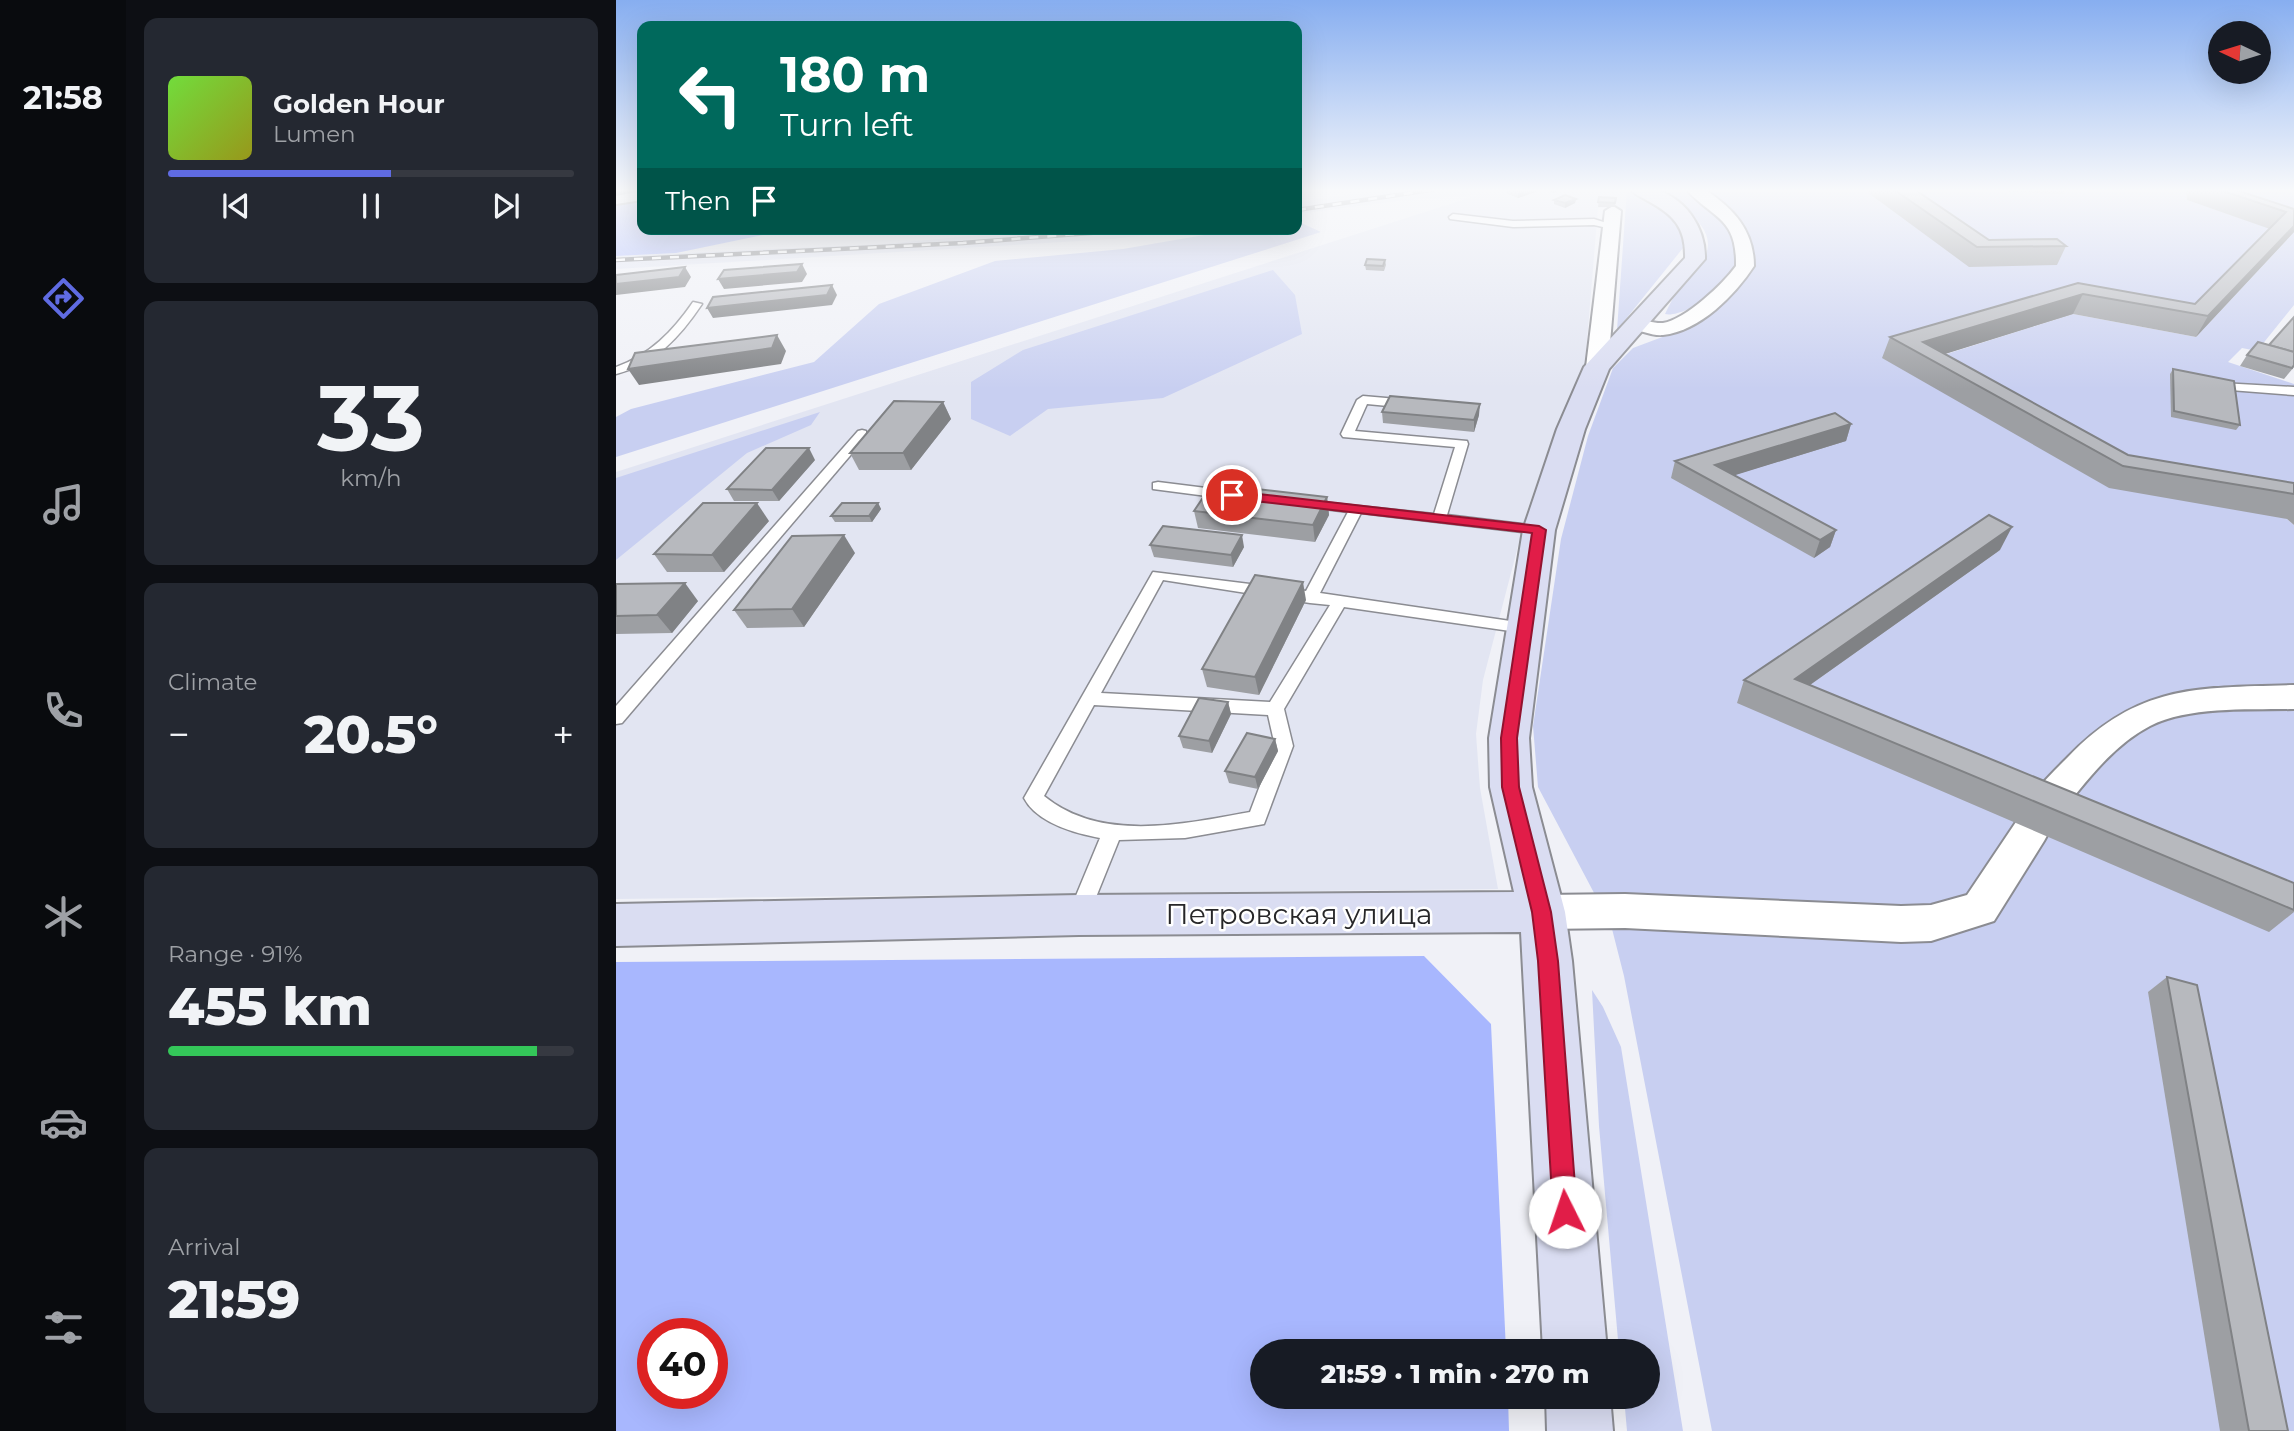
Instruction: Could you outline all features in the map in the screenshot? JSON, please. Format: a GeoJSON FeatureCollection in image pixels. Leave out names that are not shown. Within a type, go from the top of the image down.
{"type":"FeatureCollection","features":[{"type":"Feature","properties":{"kind":"street"},"geometry":{"type":"LineString","coordinates":[[1574,1339],[1549,975],[1542,912],[1511,787],[1509,738],[1539,530],[1571,429],[1597,367],[1609,256]]}},
{"type":"Feature","properties":{"kind":"street"},"geometry":{"type":"LineString","coordinates":[[1597,367],[1638,324],[1695,256]]}},
{"type":"Feature","properties":{"kind":"street"},"geometry":{"type":"LineString","coordinates":[[1638,324],[1660,329],[1682,320],[1719,296],[1733,283],[1745,266],[1744,256]]}},
{"type":"Feature","properties":{"kind":"street","name":"Петровская улица"},"geometry":{"type":"LineString","coordinates":[[616,925],[1079,915],[1625,911],[1901,924],[1931,923],[1980,909],[2037,820],[2069,777],[2107,741],[2140,716],[2188,703],[2294,697]]}},
{"type":"Feature","properties":{"kind":"street"},"geometry":{"type":"LineString","coordinates":[[1579,1409],[1580,1431]]}},
{"type":"Feature","properties":{"kind":"lane"},"geometry":{"type":"LineString","coordinates":[[616,370],[638,364],[657,352],[683,326],[697,304]]}},
{"type":"Feature","properties":{"kind":"lane"},"geometry":{"type":"LineString","coordinates":[[2221,387],[2294,391]]}},
{"type":"Feature","properties":{"kind":"lane"},"geometry":{"type":"LineString","coordinates":[[1427,405],[1363,400],[1347,434],[1462,444],[1438,519]]}},
{"type":"Feature","properties":{"kind":"lane"},"geometry":{"type":"LineString","coordinates":[[616,718],[862,434]]}},
{"type":"Feature","properties":{"kind":"lane"},"geometry":{"type":"LineString","coordinates":[[1158,486],[1251,497]]}},
{"type":"Feature","properties":{"kind":"lane"},"geometry":{"type":"LineString","coordinates":[[1290,502],[1539,530]]}},
{"type":"Feature","properties":{"kind":"lane"},"geometry":{"type":"LineString","coordinates":[[1310,598],[1356,509]]}},
{"type":"Feature","properties":{"kind":"lane"},"geometry":{"type":"LineString","coordinates":[[1339,603],[1275,709],[1284,746],[1257,818],[1178,833],[1112,832],[1062,820],[1032,798],[1158,575],[1524,628]]}},
{"type":"Feature","properties":{"kind":"lane"},"geometry":{"type":"LineString","coordinates":[[1087,698],[1275,709]]}},
{"type":"Feature","properties":{"kind":"lane"},"geometry":{"type":"LineString","coordinates":[[1079,915],[1112,832]]}},
{"type":"Feature","properties":{"kind":"shaded area"},"geometry":{"type":"Polygon","coordinates":[[[616,256],[621,256],[835,256],[616,269],[616,256]]]}},
{"type":"Feature","properties":{"kind":"shaded area"},"geometry":{"type":"Polygon","coordinates":[[[1051,256],[1246,256],[616,457],[616,417],[631,409],[814,362],[879,304],[995,261],[1051,256]]]}},
{"type":"Feature","properties":{"kind":"shaded area"},"geometry":{"type":"Polygon","coordinates":[[[1289,256],[1594,256],[1585,365],[1557,428],[1528,508],[1483,680],[1476,734],[1480,788],[1498,889],[616,899],[616,472],[1289,256]]]}},
{"type":"Feature","properties":{"kind":"shaded area"},"geometry":{"type":"Polygon","coordinates":[[[1622,256],[1677,256],[1617,330],[1622,256]]]}},
{"type":"Feature","properties":{"kind":"shaded area"},"geometry":{"type":"Polygon","coordinates":[[[1705,256],[1737,256],[1737,266],[1727,282],[1707,299],[1684,311],[1665,314],[1678,290],[1705,256]]]}},
{"type":"Feature","properties":{"kind":"shaded area"},"geometry":{"type":"Polygon","coordinates":[[[1747,256],[2250,256],[2183,325],[2068,303],[1883,358],[2287,519],[2294,525],[2294,1431],[1712,1431],[1624,976],[1611,925],[1538,787],[1533,726],[1561,539],[1588,436],[1613,368],[1633,348],[1673,333],[1752,264],[1747,256]]]}},
{"type":"Feature","properties":{"kind":"shaded area"},"geometry":{"type":"Polygon","coordinates":[[[2272,256],[2294,256],[2294,305],[2257,351],[2242,348],[2228,362],[2294,384],[2294,509],[2115,477],[1915,364],[2073,314],[2196,337],[2272,256]]]}},
{"type":"Feature","properties":{"kind":"shaded area"},"geometry":{"type":"Polygon","coordinates":[[[1273,270],[1295,295],[1302,334],[1163,398],[1048,409],[1010,436],[971,419],[971,382],[1023,350],[1273,270]]]}},
{"type":"Feature","properties":{"kind":"shaded area"},"geometry":{"type":"Polygon","coordinates":[[[820,412],[811,425],[747,453],[616,560],[616,478],[820,412]]]}},
{"type":"Feature","properties":{"kind":"shaded area"},"geometry":{"type":"Polygon","coordinates":[[[1424,956],[1491,1024],[1505,1339],[1250,1339],[1250,1409],[1508,1409],[1509,1431],[616,1431],[616,962],[1424,956]]]}},
{"type":"Feature","properties":{"kind":"shaded area"},"geometry":{"type":"Polygon","coordinates":[[[1592,990],[1621,1047],[1683,1431],[1627,1431],[1625,1409],[1660,1409],[1660,1339],[1618,1339],[1599,1126],[1592,990]]]}},
{"type":"Feature","properties":{"kind":"building"},"geometry":{"type":"Polygon","coordinates":[[[2243,256],[2266,256],[2208,316],[2083,294],[1923,342],[2128,455],[2294,483],[2294,494],[2123,466],[1890,337],[2078,283],[2195,304],[2243,256]]]}},
{"type":"Feature","properties":{"kind":"building"},"geometry":{"type":"Polygon","coordinates":[[[1367,259],[1385,260],[1383,266],[1365,265],[1367,259]]]}},
{"type":"Feature","properties":{"kind":"building"},"geometry":{"type":"Polygon","coordinates":[[[802,264],[797,272],[718,279],[724,270],[802,264]]]}},
{"type":"Feature","properties":{"kind":"building"},"geometry":{"type":"Polygon","coordinates":[[[685,267],[679,277],[616,284],[616,275],[685,267]]]}},
{"type":"Feature","properties":{"kind":"building"},"geometry":{"type":"Polygon","coordinates":[[[832,285],[827,295],[707,308],[713,297],[832,285]]]}},
{"type":"Feature","properties":{"kind":"building"},"geometry":{"type":"Polygon","coordinates":[[[2294,317],[2294,352],[2269,345],[2294,317]]]}},
{"type":"Feature","properties":{"kind":"building"},"geometry":{"type":"Polygon","coordinates":[[[777,335],[772,348],[628,369],[635,353],[777,335]]]}},
{"type":"Feature","properties":{"kind":"building"},"geometry":{"type":"Polygon","coordinates":[[[2258,342],[2294,352],[2292,368],[2247,355],[2258,342]]]}},
{"type":"Feature","properties":{"kind":"building"},"geometry":{"type":"Polygon","coordinates":[[[2173,369],[2234,381],[2240,425],[2174,411],[2173,369]]]}},
{"type":"Feature","properties":{"kind":"building"},"geometry":{"type":"Polygon","coordinates":[[[1390,396],[1480,404],[1474,420],[1382,412],[1390,396]]]}},
{"type":"Feature","properties":{"kind":"building"},"geometry":{"type":"Polygon","coordinates":[[[894,401],[943,402],[903,453],[850,453],[894,401]]]}},
{"type":"Feature","properties":{"kind":"building"},"geometry":{"type":"Polygon","coordinates":[[[1835,413],[1851,424],[1715,465],[1836,530],[1820,540],[1675,461],[1835,413]]]}},
{"type":"Feature","properties":{"kind":"building"},"geometry":{"type":"Polygon","coordinates":[[[766,448],[809,448],[772,490],[727,489],[766,448]]]}},
{"type":"Feature","properties":{"kind":"building"},"geometry":{"type":"Polygon","coordinates":[[[1212,484],[1327,497],[1313,525],[1194,511],[1212,484]]]}},
{"type":"Feature","properties":{"kind":"building"},"geometry":{"type":"Polygon","coordinates":[[[703,503],[757,503],[712,555],[654,554],[703,503]]]}},
{"type":"Feature","properties":{"kind":"building"},"geometry":{"type":"Polygon","coordinates":[[[842,503],[878,503],[869,516],[831,516],[842,503]]]}},
{"type":"Feature","properties":{"kind":"building"},"geometry":{"type":"Polygon","coordinates":[[[1989,515],[2012,527],[1795,679],[2294,883],[2294,910],[1744,680],[1989,515]]]}},
{"type":"Feature","properties":{"kind":"building"},"geometry":{"type":"Polygon","coordinates":[[[1163,526],[1242,535],[1231,555],[1150,545],[1163,526]]]}},
{"type":"Feature","properties":{"kind":"building"},"geometry":{"type":"Polygon","coordinates":[[[844,535],[792,609],[734,610],[792,536],[844,535]]]}},
{"type":"Feature","properties":{"kind":"building"},"geometry":{"type":"Polygon","coordinates":[[[1255,575],[1303,582],[1255,677],[1202,669],[1255,575]]]}},
{"type":"Feature","properties":{"kind":"building"},"geometry":{"type":"Polygon","coordinates":[[[685,583],[657,615],[616,616],[616,584],[685,583]]]}},
{"type":"Feature","properties":{"kind":"building"},"geometry":{"type":"Polygon","coordinates":[[[1199,698],[1228,702],[1209,741],[1179,736],[1199,698]]]}},
{"type":"Feature","properties":{"kind":"building"},"geometry":{"type":"Polygon","coordinates":[[[1247,733],[1275,739],[1255,777],[1225,771],[1247,733]]]}},
{"type":"Feature","properties":{"kind":"building"},"geometry":{"type":"Polygon","coordinates":[[[2167,977],[2197,985],[2288,1431],[2249,1431],[2167,977]]]}},
{"type":"Feature","properties":{"kind":"railway"},"geometry":{"type":"LineString","coordinates":[[616,260],[702,256]]}},
{"type":"Feature","properties":{"kind":"route"},"geometry":{"type":"LineString","coordinates":[[1232,495],[1539,530],[1515,681],[1509,738],[1511,787],[1542,912],[1548,961],[1565,1212]]}}]}
